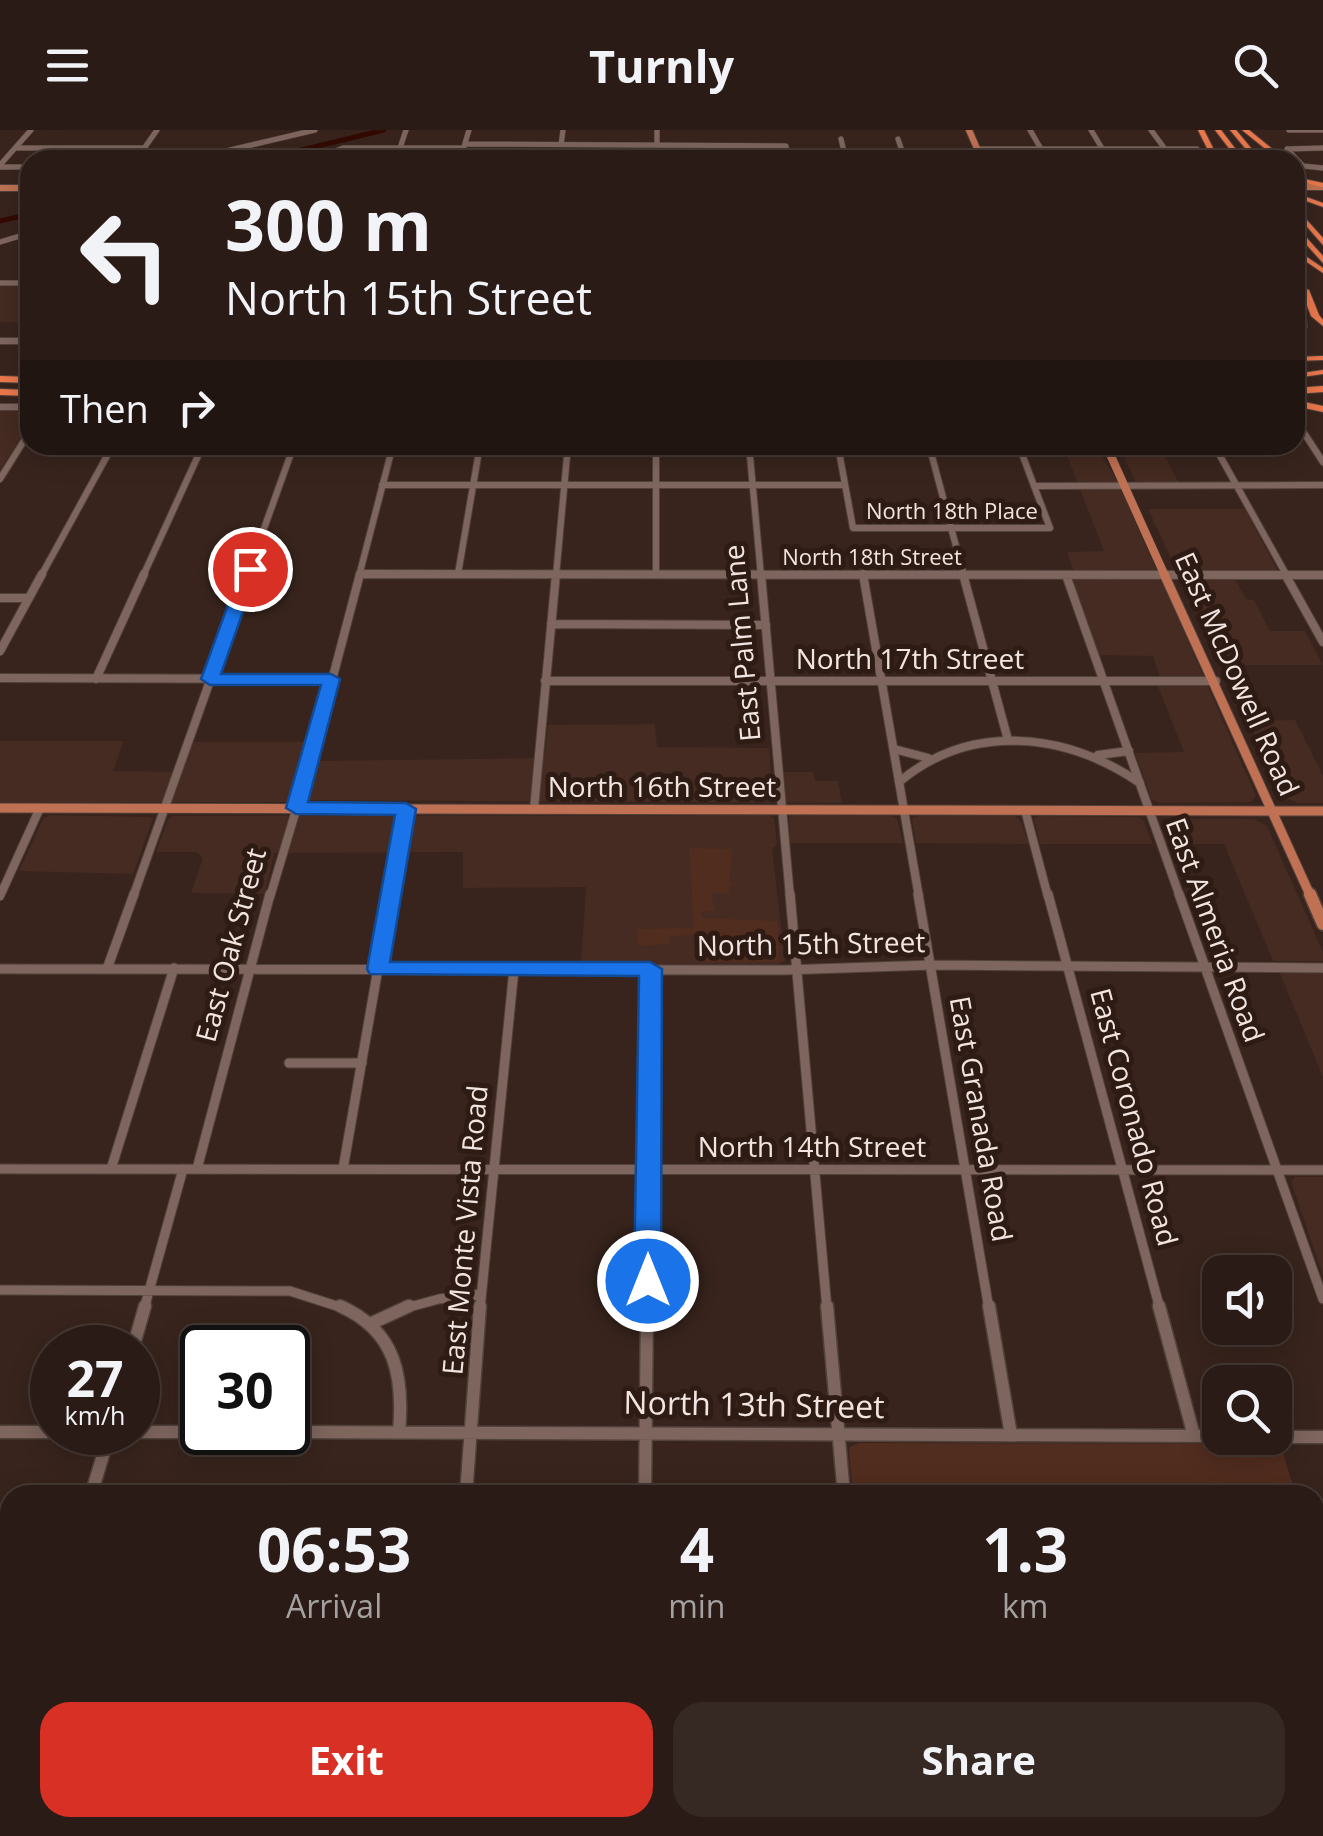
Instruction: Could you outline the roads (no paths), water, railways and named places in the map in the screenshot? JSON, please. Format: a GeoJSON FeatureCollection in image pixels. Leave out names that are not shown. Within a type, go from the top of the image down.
{"type":"FeatureCollection","features":[{"type":"Feature","properties":{"kind":"highway"},"geometry":{"type":"LineString","coordinates":[[1218,130],[1234,150]]}},
{"type":"Feature","properties":{"kind":"highway"},"geometry":{"type":"LineString","coordinates":[[1233,130],[1250,150]]}},
{"type":"Feature","properties":{"kind":"highway"},"geometry":{"type":"LineString","coordinates":[[1246,130],[1271,150]]}},
{"type":"Feature","properties":{"kind":"highway"},"geometry":{"type":"LineString","coordinates":[[1323,188],[1314,195],[1323,204]]}},
{"type":"Feature","properties":{"kind":"highway"},"geometry":{"type":"LineString","coordinates":[[1305,219],[1322,242]]}},
{"type":"Feature","properties":{"kind":"highway"},"geometry":{"type":"LineString","coordinates":[[1305,234],[1323,253]]}},
{"type":"Feature","properties":{"kind":"highway"},"geometry":{"type":"LineString","coordinates":[[1305,237],[1323,261]]}},
{"type":"Feature","properties":{"kind":"highway"},"geometry":{"type":"LineString","coordinates":[[1305,292],[1323,324]]}},
{"type":"Feature","properties":{"kind":"main road"},"geometry":{"type":"LineString","coordinates":[[969,130],[977,149]]}},
{"type":"Feature","properties":{"kind":"main road","name":"East McDowell Road"},"geometry":{"type":"LineString","coordinates":[[1111,455],[1323,924]]}},
{"type":"Feature","properties":{"kind":"main road","name":"North 16th Street"},"geometry":{"type":"LineString","coordinates":[[0,808],[1323,811]]}},
{"type":"Feature","properties":{"kind":"street"},"geometry":{"type":"LineString","coordinates":[[0,166],[31,130]]}},
{"type":"Feature","properties":{"kind":"street"},"geometry":{"type":"LineString","coordinates":[[15,148],[144,148],[157,130]]}},
{"type":"Feature","properties":{"kind":"street"},"geometry":{"type":"LineString","coordinates":[[298,130],[314,130]]}},
{"type":"Feature","properties":{"kind":"street"},"geometry":{"type":"LineString","coordinates":[[230,150],[314,130]]}},
{"type":"Feature","properties":{"kind":"street"},"geometry":{"type":"LineString","coordinates":[[400,148],[406,130]]}},
{"type":"Feature","properties":{"kind":"street"},"geometry":{"type":"LineString","coordinates":[[463,150],[469,130]]}},
{"type":"Feature","properties":{"kind":"street"},"geometry":{"type":"LineString","coordinates":[[560,150],[562,130]]}},
{"type":"Feature","properties":{"kind":"street"},"geometry":{"type":"LineString","coordinates":[[656,130],[657,150]]}},
{"type":"Feature","properties":{"kind":"street"},"geometry":{"type":"LineString","coordinates":[[1030,130],[1041,149]]}},
{"type":"Feature","properties":{"kind":"street"},"geometry":{"type":"LineString","coordinates":[[1091,130],[1102,149]]}},
{"type":"Feature","properties":{"kind":"street"},"geometry":{"type":"LineString","coordinates":[[1151,130],[1165,149]]}},
{"type":"Feature","properties":{"kind":"street"},"geometry":{"type":"LineString","coordinates":[[1289,130],[1323,130]]}},
{"type":"Feature","properties":{"kind":"street"},"geometry":{"type":"LineString","coordinates":[[841,139],[844,150]]}},
{"type":"Feature","properties":{"kind":"street"},"geometry":{"type":"LineString","coordinates":[[898,139],[903,150]]}},
{"type":"Feature","properties":{"kind":"street"},"geometry":{"type":"LineString","coordinates":[[336,150],[561,144],[786,146],[787,150]]}},
{"type":"Feature","properties":{"kind":"street"},"geometry":{"type":"LineString","coordinates":[[1289,150],[1323,148]]}},
{"type":"Feature","properties":{"kind":"street"},"geometry":{"type":"LineString","coordinates":[[977,149],[1197,149]]}},
{"type":"Feature","properties":{"kind":"street"},"geometry":{"type":"LineString","coordinates":[[1305,434],[1323,462]]}},
{"type":"Feature","properties":{"kind":"street"},"geometry":{"type":"LineString","coordinates":[[0,479],[20,447]]}},
{"type":"Feature","properties":{"kind":"street"},"geometry":{"type":"LineString","coordinates":[[0,651],[108,455]]}},
{"type":"Feature","properties":{"kind":"street"},"geometry":{"type":"LineString","coordinates":[[96,679],[197,455]]}},
{"type":"Feature","properties":{"kind":"street"},"geometry":{"type":"LineString","coordinates":[[107,968],[290,455]]}},
{"type":"Feature","properties":{"kind":"street","name":"East Oak Street"},"geometry":{"type":"LineString","coordinates":[[197,1169],[391,455]]}},
{"type":"Feature","properties":{"kind":"street"},"geometry":{"type":"LineString","coordinates":[[458,574],[478,455]]}},
{"type":"Feature","properties":{"kind":"street"},"geometry":{"type":"LineString","coordinates":[[534,809],[567,455]]}},
{"type":"Feature","properties":{"kind":"street"},"geometry":{"type":"LineString","coordinates":[[656,455],[656,574]]}},
{"type":"Feature","properties":{"kind":"street","name":"East Palm Lane"},"geometry":{"type":"LineString","coordinates":[[750,455],[843,1485]]}},
{"type":"Feature","properties":{"kind":"street"},"geometry":{"type":"LineString","coordinates":[[382,485],[845,485],[840,455]]}},
{"type":"Feature","properties":{"kind":"street"},"geometry":{"type":"LineString","coordinates":[[932,455],[1008,740]]}},
{"type":"Feature","properties":{"kind":"street"},"geometry":{"type":"LineString","coordinates":[[1022,455],[1034,486],[1323,485]]}},
{"type":"Feature","properties":{"kind":"street"},"geometry":{"type":"LineString","coordinates":[[1219,455],[1323,642]]}},
{"type":"Feature","properties":{"kind":"street","name":"North 18th Place"},"geometry":{"type":"LineString","coordinates":[[845,485],[853,528],[1050,528],[1034,486]]}},
{"type":"Feature","properties":{"kind":"street","name":"North 18th Street"},"geometry":{"type":"LineString","coordinates":[[360,574],[1323,574]]}},
{"type":"Feature","properties":{"kind":"street","name":"East Granada Road"},"geometry":{"type":"LineString","coordinates":[[863,574],[1012,1435]]}},
{"type":"Feature","properties":{"kind":"street","name":"East Almeria Road"},"geometry":{"type":"LineString","coordinates":[[1066,575],[1323,1300]]}},
{"type":"Feature","properties":{"kind":"street"},"geometry":{"type":"LineString","coordinates":[[0,598],[29,598]]}},
{"type":"Feature","properties":{"kind":"street"},"geometry":{"type":"LineString","coordinates":[[551,624],[766,625]]}},
{"type":"Feature","properties":{"kind":"street"},"geometry":{"type":"LineString","coordinates":[[0,678],[331,679]]}},
{"type":"Feature","properties":{"kind":"street","name":"North 17th Street"},"geometry":{"type":"LineString","coordinates":[[545,681],[1216,681]]}},
{"type":"Feature","properties":{"kind":"street"},"geometry":{"type":"LineString","coordinates":[[900,782],[928,758],[957,746],[1008,740],[1050,744],[1096,756],[1140,783]]}},
{"type":"Feature","properties":{"kind":"street"},"geometry":{"type":"LineString","coordinates":[[894,749],[928,758]]}},
{"type":"Feature","properties":{"kind":"street"},"geometry":{"type":"LineString","coordinates":[[1096,756],[1129,751]]}},
{"type":"Feature","properties":{"kind":"street"},"geometry":{"type":"LineString","coordinates":[[0,896],[40,808]]}},
{"type":"Feature","properties":{"kind":"street"},"geometry":{"type":"LineString","coordinates":[[343,1169],[406,809]]}},
{"type":"Feature","properties":{"kind":"street","name":"East Coronado Road"},"geometry":{"type":"LineString","coordinates":[[1025,810],[1194,1436]]}},
{"type":"Feature","properties":{"kind":"street","name":"North 15th Street"},"geometry":{"type":"LineString","coordinates":[[0,969],[796,970],[932,965],[1323,968]]}},
{"type":"Feature","properties":{"kind":"street"},"geometry":{"type":"LineString","coordinates":[[111,1169],[174,968]]}},
{"type":"Feature","properties":{"kind":"street"},"geometry":{"type":"LineString","coordinates":[[646,1485],[650,969]]}},
{"type":"Feature","properties":{"kind":"street","name":"East Monte Vista Road"},"geometry":{"type":"LineString","coordinates":[[467,1485],[514,970]]}},
{"type":"Feature","properties":{"kind":"street"},"geometry":{"type":"LineString","coordinates":[[290,1063],[362,1063]]}},
{"type":"Feature","properties":{"kind":"street","name":"North 14th Street"},"geometry":{"type":"LineString","coordinates":[[0,1168],[1323,1170]]}},
{"type":"Feature","properties":{"kind":"street"},"geometry":{"type":"LineString","coordinates":[[139,1325],[183,1169]]}},
{"type":"Feature","properties":{"kind":"street"},"geometry":{"type":"LineString","coordinates":[[0,1290],[290,1291],[346,1308],[372,1323],[384,1336],[402,1375],[404,1396],[399,1432]]}},
{"type":"Feature","properties":{"kind":"street"},"geometry":{"type":"LineString","coordinates":[[372,1323],[396,1310],[463,1294],[482,1294]]}},
{"type":"Feature","properties":{"kind":"street"},"geometry":{"type":"LineString","coordinates":[[0,1432],[30,1432]]}},
{"type":"Feature","properties":{"kind":"street","name":"North 13th Street"},"geometry":{"type":"LineString","coordinates":[[310,1432],[1202,1436]]}},
{"type":"Feature","properties":{"kind":"street"},"geometry":{"type":"LineString","coordinates":[[1292,1437],[1323,1437]]}},
{"type":"Feature","properties":{"kind":"street"},"geometry":{"type":"LineString","coordinates":[[94,1485],[103,1455]]}},
{"type":"Feature","properties":{"kind":"waterway"},"geometry":{"type":"LineString","coordinates":[[301,150],[384,130]]}},
{"type":"Feature","properties":{"kind":"waterway"},"geometry":{"type":"LineString","coordinates":[[0,221],[20,216]]}}]}
